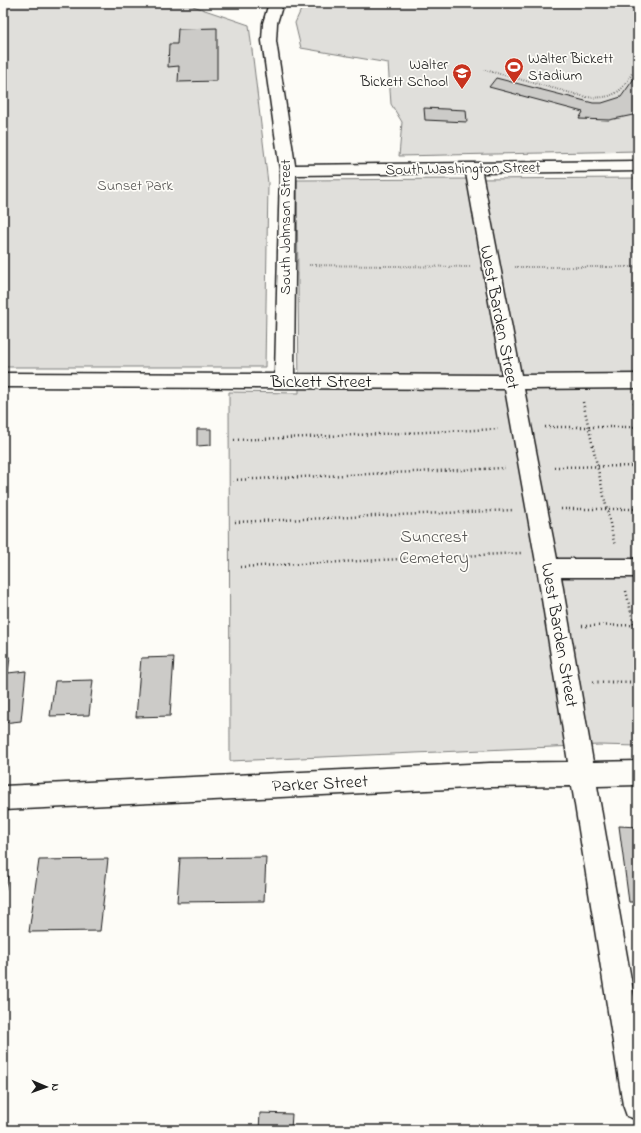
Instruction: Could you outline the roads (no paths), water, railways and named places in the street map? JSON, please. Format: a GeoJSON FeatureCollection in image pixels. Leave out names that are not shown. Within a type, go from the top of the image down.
{"type":"FeatureCollection","features":[{"type":"Feature","properties":{"kind":"street","name":"South Johnson Street"},"geometry":{"type":"LineString","coordinates":[[276,3],[270,23],[269,41],[288,170],[284,382]]}},
{"type":"Feature","properties":{"kind":"street","name":"South Washington Street"},"geometry":{"type":"LineString","coordinates":[[288,170],[638,166]]}},
{"type":"Feature","properties":{"kind":"street","name":"West Barden Street"},"geometry":{"type":"LineString","coordinates":[[473,167],[490,267],[568,682],[638,1105]]}},
{"type":"Feature","properties":{"kind":"street","name":"Bickett Street"},"geometry":{"type":"LineString","coordinates":[[3,380],[284,382],[638,381]]}},
{"type":"Feature","properties":{"kind":"street"},"geometry":{"type":"LineString","coordinates":[[546,560],[629,568]]}},
{"type":"Feature","properties":{"kind":"street","name":"Parker Street"},"geometry":{"type":"LineString","coordinates":[[3,798],[490,775],[584,775],[638,773]]}},
{"type":"Feature","properties":{"kind":"place","name":"Walter Bickett Stadium"},"geometry":{"type":"Point","coordinates":[514,84]}},
{"type":"Feature","properties":{"kind":"place","name":"Walter Bickett School"},"geometry":{"type":"Point","coordinates":[462,90]}},
{"type":"Feature","properties":{"kind":"park label","name":"Sunset Park"},"geometry":{"type":"Point","coordinates":[135,185]}},
{"type":"Feature","properties":{"kind":"park label","name":"Suncrest Cemetery"},"geometry":{"type":"Point","coordinates":[434,546]}}]}
